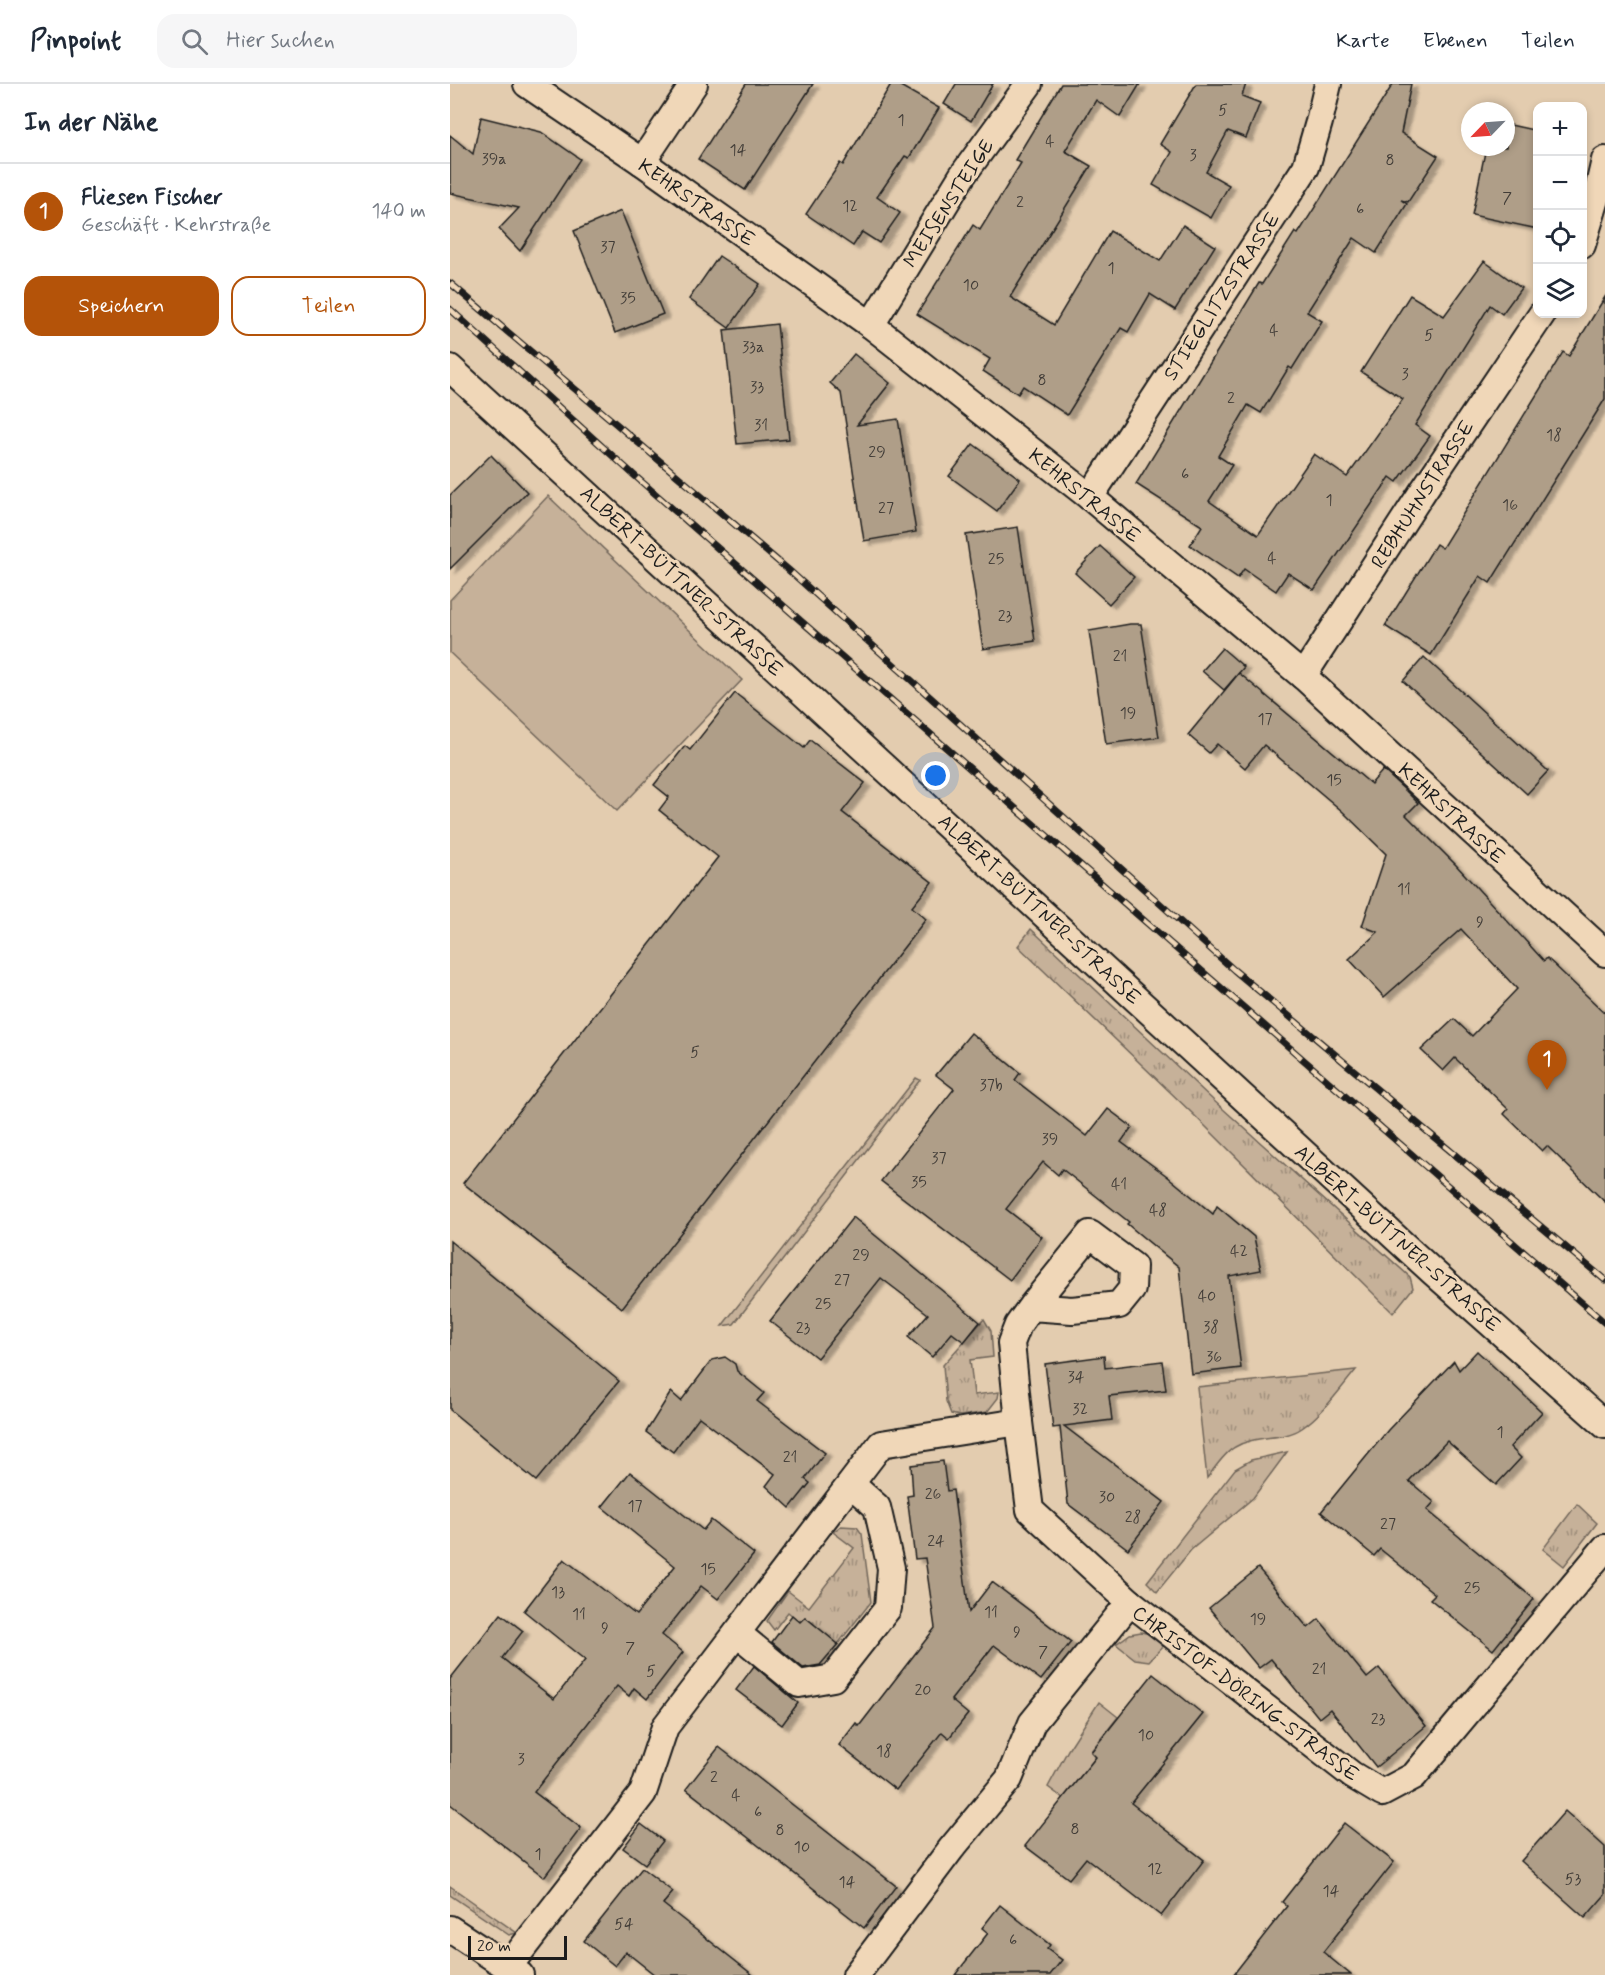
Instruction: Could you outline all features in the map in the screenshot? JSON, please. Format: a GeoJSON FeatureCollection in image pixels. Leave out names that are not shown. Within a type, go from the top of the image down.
{"type":"FeatureCollection","features":[{"type":"Feature","properties":{"kind":"street","name":"KEHRSTRASSE"},"geometry":{"type":"LineString","coordinates":[[527,84],[642,162],[871,326],[1089,497],[1303,676],[1605,953]]}},
{"type":"Feature","properties":{"kind":"street"},"geometry":{"type":"LineString","coordinates":[[642,162],[694,84]]}},
{"type":"Feature","properties":{"kind":"street","name":"MEISENSTEIGE"},"geometry":{"type":"LineString","coordinates":[[871,326],[963,176],[1029,84]]}},
{"type":"Feature","properties":{"kind":"street","name":"STIEGLITZSTRASSE"},"geometry":{"type":"LineString","coordinates":[[1089,497],[1306,167],[1328,84]]}},
{"type":"Feature","properties":{"kind":"street"},"geometry":{"type":"LineString","coordinates":[[1587,227],[1605,160]]}},
{"type":"Feature","properties":{"kind":"street","name":"REBHUHNSTRASSE"},"geometry":{"type":"LineString","coordinates":[[1303,676],[1539,318]]}},
{"type":"Feature","properties":{"kind":"street","name":"ALBERT-BÜTTNER-STRASSE"},"geometry":{"type":"LineString","coordinates":[[450,368],[1433,1272],[1605,1425]]}},
{"type":"Feature","properties":{"kind":"street"},"geometry":{"type":"LineString","coordinates":[[1031,1307],[1018,1325],[1011,1343],[1030,1510],[1130,1602]]}},
{"type":"Feature","properties":{"kind":"street"},"geometry":{"type":"LineString","coordinates":[[450,1929],[514,1971],[643,1793],[665,1726],[881,1444],[1019,1422]]}},
{"type":"Feature","properties":{"kind":"street"},"geometry":{"type":"LineString","coordinates":[[737,1633],[799,1684],[833,1678],[888,1608],[891,1568],[877,1507],[851,1484]]}},
{"type":"Feature","properties":{"kind":"street","name":"CHRISTOF-DÖRING-STRASSE"},"geometry":{"type":"LineString","coordinates":[[856,1975],[951,1849],[1009,1779],[1032,1723],[1130,1602],[1352,1775],[1382,1793],[1414,1776],[1605,1548]]}},
{"type":"Feature","properties":{"kind":"green space"},"geometry":{"type":"Polygon","coordinates":[[[548,496],[742,680],[617,811],[450,653],[450,600],[548,496]]]}},
{"type":"Feature","properties":{"kind":"green space"},"geometry":{"type":"Polygon","coordinates":[[[1031,929],[1213,1100],[1410,1277],[1413,1288],[1393,1313],[1193,1114],[1018,946],[1031,929]]]}},
{"type":"Feature","properties":{"kind":"green space"},"geometry":{"type":"Polygon","coordinates":[[[916,1078],[920,1080],[734,1324],[722,1326],[916,1078]]]}},
{"type":"Feature","properties":{"kind":"green space"},"geometry":{"type":"Polygon","coordinates":[[[984,1319],[991,1331],[993,1357],[970,1360],[974,1395],[999,1392],[998,1398],[987,1412],[960,1416],[951,1414],[946,1401],[943,1365],[984,1319]]]}},
{"type":"Feature","properties":{"kind":"green space"},"geometry":{"type":"Polygon","coordinates":[[[1356,1370],[1324,1409],[1302,1428],[1286,1435],[1252,1440],[1235,1447],[1223,1457],[1207,1478],[1197,1387],[1356,1370]]]}},
{"type":"Feature","properties":{"kind":"green space"},"geometry":{"type":"Polygon","coordinates":[[[1287,1452],[1253,1498],[1191,1550],[1157,1592],[1147,1582],[1235,1469],[1251,1460],[1287,1452]]]}},
{"type":"Feature","properties":{"kind":"green space"},"geometry":{"type":"Polygon","coordinates":[[[1577,1504],[1597,1523],[1564,1566],[1543,1549],[1577,1504]]]}},
{"type":"Feature","properties":{"kind":"green space"},"geometry":{"type":"Polygon","coordinates":[[[841,1526],[857,1527],[862,1534],[871,1602],[838,1644],[805,1617],[800,1622],[788,1612],[774,1630],[767,1621],[788,1591],[809,1607],[854,1548],[833,1532],[841,1526]]]}},
{"type":"Feature","properties":{"kind":"green space"},"geometry":{"type":"Polygon","coordinates":[[[1141,1632],[1155,1635],[1165,1644],[1149,1661],[1135,1659],[1116,1644],[1130,1634],[1141,1632]]]}},
{"type":"Feature","properties":{"kind":"green space"},"geometry":{"type":"Polygon","coordinates":[[[1099,1702],[1118,1717],[1091,1751],[1096,1757],[1063,1798],[1048,1787],[1068,1750],[1099,1702]]]}},
{"type":"Feature","properties":{"kind":"green space"},"geometry":{"type":"Polygon","coordinates":[[[450,1886],[517,1933],[509,1935],[450,1895],[450,1886]]]}},
{"type":"Feature","properties":{"kind":"building"},"geometry":{"type":"Polygon","coordinates":[[[746,84],[813,84],[745,190],[698,159],[746,84]]]}},
{"type":"Feature","properties":{"kind":"building"},"geometry":{"type":"Polygon","coordinates":[[[891,84],[897,84],[939,108],[909,158],[905,156],[877,197],[900,213],[879,243],[862,232],[853,246],[806,214],[840,163],[843,165],[891,84]]]}},
{"type":"Feature","properties":{"kind":"building"},"geometry":{"type":"Polygon","coordinates":[[[956,84],[993,84],[971,121],[944,104],[956,84]]]}},
{"type":"Feature","properties":{"kind":"building"},"geometry":{"type":"Polygon","coordinates":[[[1061,84],[1140,84],[1120,117],[1096,100],[1065,151],[1091,166],[1010,297],[1054,325],[1110,231],[1160,261],[1183,225],[1215,246],[1175,310],[1150,294],[1128,332],[1121,328],[1067,415],[1023,386],[1018,394],[983,371],[990,359],[917,314],[973,225],[980,230],[1021,163],[1015,160],[1061,84]]]}},
{"type":"Feature","properties":{"kind":"building"},"geometry":{"type":"Polygon","coordinates":[[[1196,84],[1246,84],[1242,96],[1260,103],[1246,138],[1228,131],[1206,172],[1229,185],[1211,218],[1153,185],[1172,152],[1160,144],[1196,84]]]}},
{"type":"Feature","properties":{"kind":"building"},"geometry":{"type":"Polygon","coordinates":[[[1393,84],[1411,84],[1401,133],[1438,156],[1408,202],[1401,200],[1407,204],[1376,253],[1354,238],[1307,312],[1322,321],[1292,369],[1289,367],[1261,413],[1248,405],[1218,456],[1232,465],[1209,501],[1258,535],[1314,454],[1347,477],[1403,399],[1361,372],[1410,295],[1444,316],[1484,261],[1521,288],[1502,314],[1490,305],[1415,425],[1430,436],[1397,482],[1390,477],[1314,590],[1288,573],[1276,591],[1244,569],[1238,578],[1190,545],[1202,526],[1136,484],[1259,283],[1262,284],[1295,232],[1298,234],[1393,84]]]}},
{"type":"Feature","properties":{"kind":"building"},"geometry":{"type":"Polygon","coordinates":[[[481,117],[541,132],[580,159],[520,251],[499,229],[519,208],[450,193],[450,135],[473,154],[481,117]]]}},
{"type":"Feature","properties":{"kind":"building"},"geometry":{"type":"Polygon","coordinates":[[[1515,126],[1533,130],[1533,228],[1472,215],[1484,156],[1515,156],[1515,126]]]}},
{"type":"Feature","properties":{"kind":"building"},"geometry":{"type":"Polygon","coordinates":[[[621,211],[663,314],[615,333],[574,231],[621,211]]]}},
{"type":"Feature","properties":{"kind":"building"},"geometry":{"type":"Polygon","coordinates":[[[719,256],[760,284],[729,328],[689,299],[719,256]]]}},
{"type":"Feature","properties":{"kind":"building"},"geometry":{"type":"Polygon","coordinates":[[[1605,297],[1605,399],[1490,583],[1480,576],[1431,655],[1385,626],[1436,544],[1442,548],[1563,352],[1569,356],[1605,297]]]}},
{"type":"Feature","properties":{"kind":"building"},"geometry":{"type":"Polygon","coordinates":[[[777,324],[789,439],[737,444],[724,330],[777,324]]]}},
{"type":"Feature","properties":{"kind":"building"},"geometry":{"type":"Polygon","coordinates":[[[854,354],[890,383],[857,425],[898,419],[916,532],[864,541],[841,393],[830,383],[854,354]]]}},
{"type":"Feature","properties":{"kind":"building"},"geometry":{"type":"Polygon","coordinates":[[[973,444],[1020,479],[997,511],[949,476],[973,444]]]}},
{"type":"Feature","properties":{"kind":"building"},"geometry":{"type":"Polygon","coordinates":[[[491,455],[527,492],[450,569],[450,495],[491,455]]]}},
{"type":"Feature","properties":{"kind":"building"},"geometry":{"type":"Polygon","coordinates":[[[1018,527],[1035,641],[983,649],[966,535],[1018,527]]]}},
{"type":"Feature","properties":{"kind":"building"},"geometry":{"type":"Polygon","coordinates":[[[1100,546],[1134,577],[1109,604],[1075,573],[1100,546]]]}},
{"type":"Feature","properties":{"kind":"building"},"geometry":{"type":"Polygon","coordinates":[[[1141,624],[1159,737],[1106,744],[1089,631],[1141,624]]]}},
{"type":"Feature","properties":{"kind":"building"},"geometry":{"type":"Polygon","coordinates":[[[1222,648],[1244,667],[1224,690],[1202,671],[1222,648]]]}},
{"type":"Feature","properties":{"kind":"building"},"geometry":{"type":"Polygon","coordinates":[[[1424,657],[1548,771],[1527,794],[1403,681],[1424,657]]]}},
{"type":"Feature","properties":{"kind":"building"},"geometry":{"type":"Polygon","coordinates":[[[1239,673],[1371,784],[1383,770],[1406,791],[1418,803],[1406,815],[1456,865],[1544,961],[1547,958],[1605,1013],[1605,1202],[1547,1146],[1542,1151],[1504,1114],[1508,1109],[1455,1058],[1443,1071],[1421,1050],[1454,1019],[1472,1036],[1517,989],[1461,929],[1384,997],[1349,959],[1378,932],[1362,926],[1386,854],[1342,811],[1264,745],[1245,768],[1217,744],[1209,753],[1188,735],[1239,673]]]}},
{"type":"Feature","properties":{"kind":"building"},"geometry":{"type":"Polygon","coordinates":[[[735,693],[804,748],[810,740],[865,783],[842,812],[932,882],[912,907],[926,919],[622,1308],[463,1183],[718,857],[659,810],[669,797],[654,785],[685,746],[690,750],[735,693]]]}},
{"type":"Feature","properties":{"kind":"building"},"geometry":{"type":"Polygon","coordinates":[[[971,1033],[1020,1073],[1015,1080],[1087,1136],[1108,1109],[1132,1127],[1121,1142],[1213,1214],[1217,1206],[1254,1237],[1261,1270],[1229,1276],[1241,1368],[1191,1374],[1179,1267],[1127,1224],[1129,1222],[1062,1169],[1058,1175],[1043,1162],[1006,1209],[1042,1237],[1010,1280],[881,1181],[954,1089],[936,1075],[971,1033]]]}},
{"type":"Feature","properties":{"kind":"building"},"geometry":{"type":"Polygon","coordinates":[[[853,1217],[980,1322],[964,1342],[952,1333],[932,1357],[908,1337],[928,1314],[881,1278],[817,1358],[770,1321],[853,1217]]]}},
{"type":"Feature","properties":{"kind":"building"},"geometry":{"type":"Polygon","coordinates":[[[450,1241],[619,1381],[536,1481],[450,1410],[450,1241]]]}},
{"type":"Feature","properties":{"kind":"building"},"geometry":{"type":"Polygon","coordinates":[[[1477,1351],[1542,1412],[1510,1447],[1521,1458],[1496,1485],[1447,1441],[1409,1481],[1434,1502],[1427,1510],[1534,1599],[1493,1650],[1430,1599],[1435,1594],[1380,1549],[1374,1556],[1321,1512],[1388,1430],[1454,1361],[1459,1370],[1477,1351]]]}},
{"type":"Feature","properties":{"kind":"building"},"geometry":{"type":"Polygon","coordinates":[[[1104,1356],[1105,1368],[1162,1361],[1166,1390],[1109,1396],[1112,1420],[1064,1426],[1164,1502],[1128,1549],[1068,1504],[1060,1427],[1053,1428],[1045,1364],[1104,1356]]]}},
{"type":"Feature","properties":{"kind":"building"},"geometry":{"type":"Polygon","coordinates":[[[725,1357],[735,1364],[737,1371],[764,1393],[757,1401],[825,1453],[805,1479],[810,1483],[790,1508],[766,1486],[775,1474],[699,1417],[673,1452],[646,1432],[671,1392],[681,1401],[712,1360],[725,1357]]]}},
{"type":"Feature","properties":{"kind":"building"},"geometry":{"type":"Polygon","coordinates":[[[943,1461],[947,1491],[953,1490],[969,1612],[992,1582],[1071,1642],[1041,1680],[994,1645],[951,1700],[968,1714],[949,1738],[942,1732],[896,1790],[839,1745],[856,1723],[859,1726],[935,1628],[925,1558],[915,1559],[907,1496],[913,1495],[911,1465],[943,1461]]]}},
{"type":"Feature","properties":{"kind":"building"},"geometry":{"type":"Polygon","coordinates":[[[630,1472],[703,1530],[711,1520],[754,1554],[718,1599],[701,1586],[662,1635],[683,1652],[647,1699],[634,1688],[629,1696],[617,1686],[534,1792],[581,1828],[544,1877],[450,1804],[450,1679],[501,1614],[523,1631],[502,1658],[554,1699],[585,1660],[524,1611],[564,1559],[636,1615],[675,1566],[602,1507],[630,1472]]]}},
{"type":"Feature","properties":{"kind":"building"},"geometry":{"type":"Polygon","coordinates":[[[1258,1568],[1308,1628],[1319,1619],[1367,1678],[1379,1668],[1426,1726],[1376,1767],[1330,1709],[1319,1718],[1271,1659],[1259,1668],[1209,1608],[1258,1568]]]}},
{"type":"Feature","properties":{"kind":"building"},"geometry":{"type":"Polygon","coordinates":[[[792,1615],[800,1622],[805,1617],[838,1644],[820,1665],[803,1668],[772,1642],[792,1615]]]}},
{"type":"Feature","properties":{"kind":"building"},"geometry":{"type":"Polygon","coordinates":[[[754,1666],[798,1703],[782,1725],[736,1690],[754,1666]]]}},
{"type":"Feature","properties":{"kind":"building"},"geometry":{"type":"Polygon","coordinates":[[[1153,1674],[1203,1714],[1131,1803],[1204,1860],[1161,1916],[1086,1858],[1069,1879],[1025,1846],[1096,1757],[1091,1752],[1153,1674]]]}},
{"type":"Feature","properties":{"kind":"building"},"geometry":{"type":"Polygon","coordinates":[[[719,1747],[896,1886],[864,1928],[686,1789],[719,1747]]]}},
{"type":"Feature","properties":{"kind":"building"},"geometry":{"type":"Polygon","coordinates":[[[1565,1811],[1605,1847],[1605,1895],[1585,1918],[1521,1861],[1565,1811]]]}},
{"type":"Feature","properties":{"kind":"building"},"geometry":{"type":"Polygon","coordinates":[[[1344,1823],[1394,1862],[1323,1952],[1351,1975],[1233,1975],[1287,1906],[1282,1902],[1344,1823]]]}},
{"type":"Feature","properties":{"kind":"building"},"geometry":{"type":"Polygon","coordinates":[[[641,1824],[663,1841],[645,1864],[623,1848],[641,1824]]]}},
{"type":"Feature","properties":{"kind":"building"},"geometry":{"type":"Polygon","coordinates":[[[642,1868],[673,1892],[663,1904],[753,1975],[655,1975],[626,1952],[615,1966],[584,1941],[642,1868]]]}},
{"type":"Feature","properties":{"kind":"building"},"geometry":{"type":"Polygon","coordinates":[[[1000,1905],[1050,1945],[1047,1949],[1062,1960],[1050,1975],[955,1975],[988,1933],[982,1928],[1000,1905]]]}},
{"type":"Feature","properties":{"kind":"railway"},"geometry":{"type":"LineString","coordinates":[[450,283],[792,573],[1234,970],[1605,1280]]}},
{"type":"Feature","properties":{"kind":"railway"},"geometry":{"type":"LineString","coordinates":[[450,309],[635,476],[1605,1323]]}},
{"type":"Feature","properties":{"kind":"place","name":"Fliesen Fischer"},"geometry":{"type":"Point","coordinates":[1547,1090]}}]}
